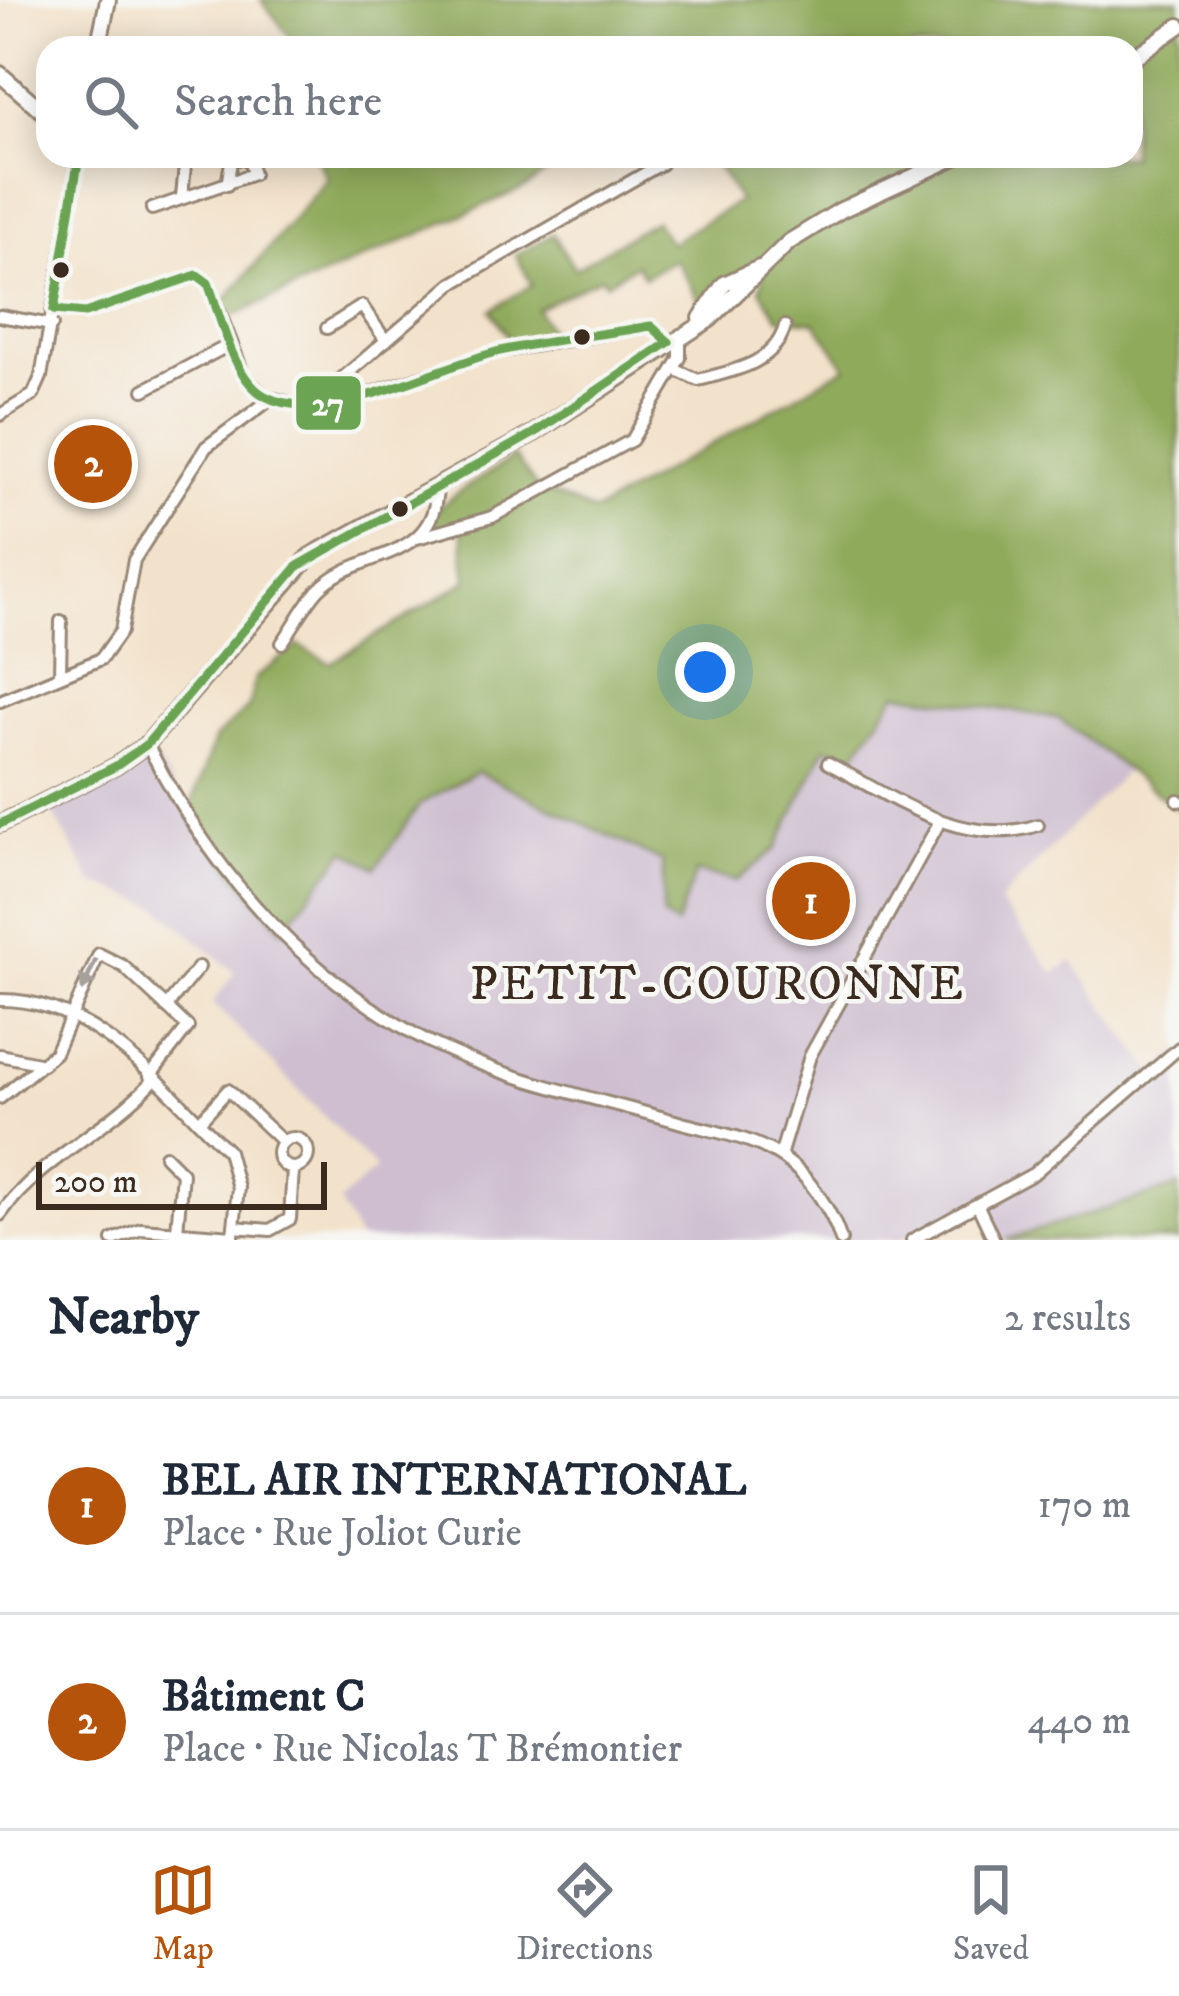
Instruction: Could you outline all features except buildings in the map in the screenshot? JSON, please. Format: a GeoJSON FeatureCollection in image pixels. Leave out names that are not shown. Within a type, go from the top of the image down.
{"type":"FeatureCollection","features":[{"type":"Feature","properties":{"kind":"street"},"geometry":{"type":"LineString","coordinates":[[100,36],[108,0]]}},
{"type":"Feature","properties":{"kind":"street"},"geometry":{"type":"LineString","coordinates":[[1143,51],[1179,26]]}},
{"type":"Feature","properties":{"kind":"street"},"geometry":{"type":"LineString","coordinates":[[0,74],[36,106]]}},
{"type":"Feature","properties":{"kind":"street"},"geometry":{"type":"LineString","coordinates":[[0,415],[33,395],[52,325],[77,168]]}},
{"type":"Feature","properties":{"kind":"street"},"geometry":{"type":"LineString","coordinates":[[182,196],[185,168]]}},
{"type":"Feature","properties":{"kind":"street"},"geometry":{"type":"LineString","coordinates":[[226,185],[229,168]]}},
{"type":"Feature","properties":{"kind":"street"},"geometry":{"type":"LineString","coordinates":[[152,209],[253,174],[251,168]]}},
{"type":"Feature","properties":{"kind":"street"},"geometry":{"type":"LineString","coordinates":[[316,400],[452,284],[654,168]]}},
{"type":"Feature","properties":{"kind":"street"},"geometry":{"type":"LineString","coordinates":[[0,824],[116,766],[147,744],[298,566],[534,433],[680,334],[724,284],[769,263],[789,242],[842,210],[932,168]]}},
{"type":"Feature","properties":{"kind":"street"},"geometry":{"type":"LineString","coordinates":[[54,310],[85,313],[193,274],[208,283],[245,378],[271,399],[293,404],[349,400],[460,362],[537,344],[651,326],[680,334]]}},
{"type":"Feature","properties":{"kind":"street"},"geometry":{"type":"LineString","coordinates":[[327,328],[362,306],[386,341]]}},
{"type":"Feature","properties":{"kind":"street"},"geometry":{"type":"LineString","coordinates":[[0,316],[52,325]]}},
{"type":"Feature","properties":{"kind":"street"},"geometry":{"type":"LineString","coordinates":[[674,369],[698,380],[742,368],[769,355],[785,326]]}},
{"type":"Feature","properties":{"kind":"street"},"geometry":{"type":"LineString","coordinates":[[282,644],[320,588],[417,538],[492,517],[632,440],[674,369],[683,348],[680,334]]}},
{"type":"Feature","properties":{"kind":"street"},"geometry":{"type":"LineString","coordinates":[[144,390],[229,345]]}},
{"type":"Feature","properties":{"kind":"street"},"geometry":{"type":"LineString","coordinates":[[0,701],[101,659],[121,632],[134,560],[206,447],[271,399]]}},
{"type":"Feature","properties":{"kind":"street"},"geometry":{"type":"LineString","coordinates":[[417,538],[437,509],[437,486]]}},
{"type":"Feature","properties":{"kind":"street"},"geometry":{"type":"LineString","coordinates":[[61,675],[62,620]]}},
{"type":"Feature","properties":{"kind":"street"},"geometry":{"type":"LineString","coordinates":[[147,744],[187,817],[245,897],[314,967],[368,1005],[479,1064],[753,1142],[780,1156],[805,1179],[842,1239]]}},
{"type":"Feature","properties":{"kind":"street"},"geometry":{"type":"LineString","coordinates":[[828,763],[940,823],[1020,831],[1038,825]]}},
{"type":"Feature","properties":{"kind":"street"},"geometry":{"type":"LineString","coordinates":[[780,1156],[810,1056],[940,823]]}},
{"type":"Feature","properties":{"kind":"street"},"geometry":{"type":"LineString","coordinates":[[0,1098],[44,1064],[99,954],[123,966],[188,1027],[130,1106],[38,1169],[0,1215]]}},
{"type":"Feature","properties":{"kind":"street"},"geometry":{"type":"LineString","coordinates":[[166,1007],[199,967]]}},
{"type":"Feature","properties":{"kind":"street"},"geometry":{"type":"LineString","coordinates":[[0,1000],[20,1000],[92,1024],[199,1123],[237,1166],[233,1236],[141,1229],[113,1240]]}},
{"type":"Feature","properties":{"kind":"street"},"geometry":{"type":"LineString","coordinates":[[916,1239],[1033,1174],[1179,1048]]}},
{"type":"Feature","properties":{"kind":"street"},"geometry":{"type":"LineString","coordinates":[[0,1055],[44,1064]]}},
{"type":"Feature","properties":{"kind":"street"},"geometry":{"type":"LineString","coordinates":[[199,1123],[228,1090],[283,1142]]}},
{"type":"Feature","properties":{"kind":"street"},"geometry":{"type":"LineString","coordinates":[[283,1142],[296,1138],[307,1148],[305,1161],[293,1168]]}},
{"type":"Feature","properties":{"kind":"street"},"geometry":{"type":"LineString","coordinates":[[283,1142],[278,1156],[293,1168]]}},
{"type":"Feature","properties":{"kind":"street"},"geometry":{"type":"LineString","coordinates":[[165,1156],[182,1173],[179,1234]]}},
{"type":"Feature","properties":{"kind":"street"},"geometry":{"type":"LineString","coordinates":[[234,1227],[274,1235],[290,1219],[293,1168]]}},
{"type":"Feature","properties":{"kind":"street"},"geometry":{"type":"LineString","coordinates":[[977,1206],[994,1240]]}},
{"type":"Feature","properties":{"kind":"shaded area"},"geometry":{"type":"Polygon","coordinates":[[[897,693],[1058,718],[1127,770],[999,902],[1054,973],[1072,961],[1154,1074],[1179,1052],[1179,1186],[1006,1240],[996,1240],[978,1199],[901,1240],[359,1240],[339,1202],[376,1169],[213,1003],[235,972],[157,906],[92,882],[50,807],[151,752],[217,851],[346,849],[376,867],[420,804],[478,772],[664,862],[663,917],[696,872],[736,881],[776,849],[825,748],[855,754],[897,693]]]}},
{"type":"Feature","properties":{"kind":"green space"},"geometry":{"type":"Polygon","coordinates":[[[261,0],[1179,0],[1179,810],[1058,718],[897,693],[855,754],[825,748],[776,849],[736,881],[696,872],[676,925],[663,917],[663,862],[477,772],[420,804],[376,868],[346,850],[282,930],[217,851],[191,806],[215,738],[249,707],[255,678],[298,645],[330,663],[467,581],[461,525],[431,529],[429,518],[514,456],[537,488],[594,512],[846,367],[815,322],[779,318],[760,290],[770,253],[704,308],[675,259],[644,277],[636,264],[606,283],[601,277],[537,309],[551,334],[511,342],[491,310],[532,285],[516,255],[553,234],[575,269],[655,220],[670,243],[739,201],[718,168],[1143,168],[1143,36],[290,36],[261,0]]]}},
{"type":"Feature","properties":{"kind":"green space"},"geometry":{"type":"Polygon","coordinates":[[[322,168],[552,168],[528,186],[228,318],[223,303],[327,179],[322,168]]]}},
{"type":"Feature","properties":{"kind":"green space"},"geometry":{"type":"Polygon","coordinates":[[[1179,1186],[1179,1240],[1006,1240],[1179,1186]]]}},
{"type":"Feature","properties":{"kind":"transit line","name":"27"},"geometry":{"type":"LineString","coordinates":[[54,310],[77,168]]}},
{"type":"Feature","properties":{"kind":"transit line","name":"27"},"geometry":{"type":"LineString","coordinates":[[54,310],[85,313],[197,275],[208,283],[244,375],[265,396],[289,404],[348,400],[496,352],[554,341],[651,326],[669,342]]}},
{"type":"Feature","properties":{"kind":"transit line","name":"27"},"geometry":{"type":"LineString","coordinates":[[0,824],[116,766],[147,744],[298,566],[534,433],[669,342]]}},
{"type":"Feature","properties":{"kind":"place","name":"Bâtiment C"},"geometry":{"type":"Point","coordinates":[93,464]}},
{"type":"Feature","properties":{"kind":"place","name":"BEL AIR INTERNATIONAL"},"geometry":{"type":"Point","coordinates":[811,901]}},
{"type":"Feature","properties":{"kind":"district","name":"PETIT-COURONNE"},"geometry":{"type":"Point","coordinates":[718,982]}}]}
